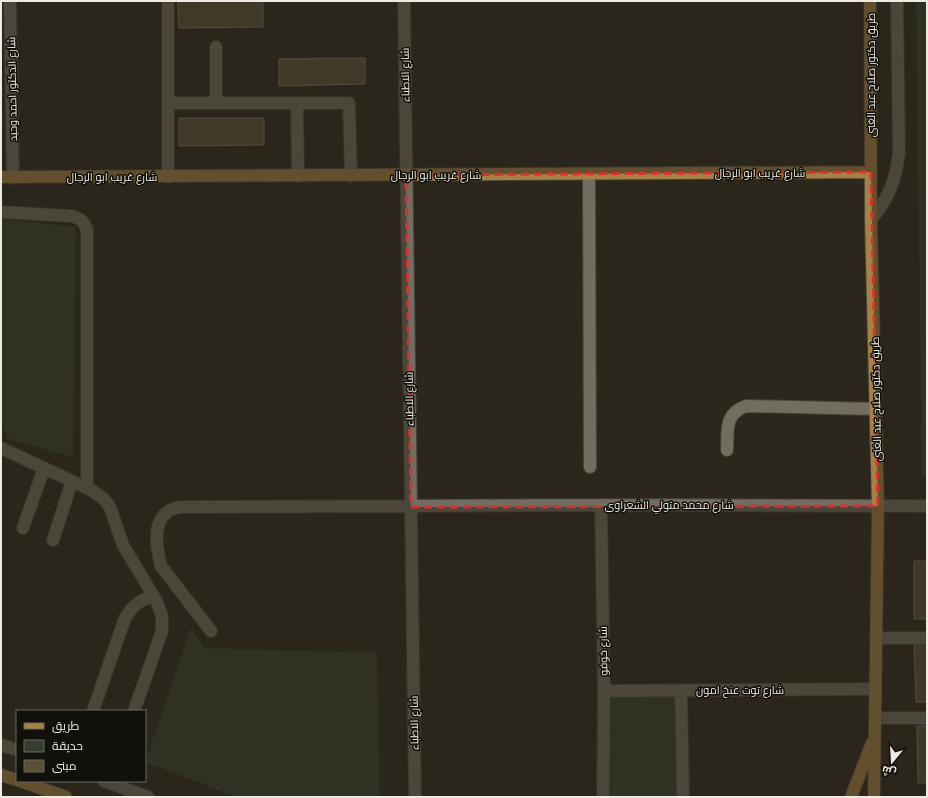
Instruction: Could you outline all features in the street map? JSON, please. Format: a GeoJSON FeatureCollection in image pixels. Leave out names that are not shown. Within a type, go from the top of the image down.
{"type":"FeatureCollection","features":[{"type":"Feature","properties":{"kind":"main road","name":"طريق دكتور صلاح عبد الغنى"},"geometry":{"type":"LineString","coordinates":[[870,1],[871,220],[878,506],[875,794]]}},
{"type":"Feature","properties":{"kind":"main road","name":"شارع غريب ابو الرجال"},"geometry":{"type":"LineString","coordinates":[[7,178],[871,172]]}},
{"type":"Feature","properties":{"kind":"main road"},"geometry":{"type":"LineString","coordinates":[[851,797],[876,734]]}},
{"type":"Feature","properties":{"kind":"main road"},"geometry":{"type":"LineString","coordinates":[[1,775],[16,780]]}},
{"type":"Feature","properties":{"kind":"main road"},"geometry":{"type":"LineString","coordinates":[[21,782],[66,797]]}},
{"type":"Feature","properties":{"kind":"street","name":"شارع الدكتور احمد وحيد"},"geometry":{"type":"LineString","coordinates":[[7,178],[10,1]]}},
{"type":"Feature","properties":{"kind":"street"},"geometry":{"type":"LineString","coordinates":[[168,1],[168,177]]}},
{"type":"Feature","properties":{"kind":"street","name":"شارع الاطباء"},"geometry":{"type":"LineString","coordinates":[[404,1],[414,797]]}},
{"type":"Feature","properties":{"kind":"street"},"geometry":{"type":"LineString","coordinates":[[871,220],[881,209],[888,196],[894,182],[897,167],[899,144],[897,1]]}},
{"type":"Feature","properties":{"kind":"street"},"geometry":{"type":"LineString","coordinates":[[216,47],[216,103]]}},
{"type":"Feature","properties":{"kind":"street"},"geometry":{"type":"LineString","coordinates":[[168,103],[349,103],[351,176]]}},
{"type":"Feature","properties":{"kind":"street"},"geometry":{"type":"LineString","coordinates":[[297,103],[298,176]]}},
{"type":"Feature","properties":{"kind":"street"},"geometry":{"type":"LineString","coordinates":[[589,174],[590,467]]}},
{"type":"Feature","properties":{"kind":"street"},"geometry":{"type":"LineString","coordinates":[[1,212],[71,216],[79,218],[84,223],[87,230],[87,488]]}},
{"type":"Feature","properties":{"kind":"street"},"geometry":{"type":"LineString","coordinates":[[727,450],[729,422],[732,414],[746,406],[876,409]]}},
{"type":"Feature","properties":{"kind":"street"},"geometry":{"type":"LineString","coordinates":[[1,448],[97,493],[110,507],[123,545],[157,602],[162,616],[162,631],[134,710]]}},
{"type":"Feature","properties":{"kind":"street"},"geometry":{"type":"LineString","coordinates":[[23,528],[44,468]]}},
{"type":"Feature","properties":{"kind":"street"},"geometry":{"type":"LineString","coordinates":[[53,540],[72,481]]}},
{"type":"Feature","properties":{"kind":"street","name":"شارع محمد متولي الشعراوى"},"geometry":{"type":"LineString","coordinates":[[211,631],[161,566],[157,545],[159,522],[167,512],[178,507],[601,505],[927,506]]}},
{"type":"Feature","properties":{"kind":"street","name":"شارع خوفو"},"geometry":{"type":"LineString","coordinates":[[601,505],[604,691],[603,797]]}},
{"type":"Feature","properties":{"kind":"street"},"geometry":{"type":"LineString","coordinates":[[93,710],[125,618],[129,611],[139,601],[153,596]]}},
{"type":"Feature","properties":{"kind":"street"},"geometry":{"type":"LineString","coordinates":[[877,638],[927,638]]}},
{"type":"Feature","properties":{"kind":"street","name":"شارع توت عنخ امون"},"geometry":{"type":"LineString","coordinates":[[604,691],[876,689]]}},
{"type":"Feature","properties":{"kind":"street"},"geometry":{"type":"LineString","coordinates":[[681,690],[683,797]]}},
{"type":"Feature","properties":{"kind":"street"},"geometry":{"type":"LineString","coordinates":[[876,718],[927,718]]}},
{"type":"Feature","properties":{"kind":"street"},"geometry":{"type":"LineString","coordinates":[[1,745],[16,750]]}},
{"type":"Feature","properties":{"kind":"street"},"geometry":{"type":"LineString","coordinates":[[107,782],[148,797]]}},
{"type":"Feature","properties":{"kind":"highlighted area"},"geometry":{"type":"Polygon","coordinates":[[[871,172],[878,506],[411,507],[406,175],[871,172]]]}},
{"type":"Feature","properties":{"kind":"green space"},"geometry":{"type":"Polygon","coordinates":[[[916,1],[927,1],[927,476],[922,476],[916,1]]]}},
{"type":"Feature","properties":{"kind":"green space"},"geometry":{"type":"Polygon","coordinates":[[[1,219],[76,227],[73,457],[8,439],[1,419],[1,219]]]}},
{"type":"Feature","properties":{"kind":"green space"},"geometry":{"type":"Polygon","coordinates":[[[191,628],[204,648],[377,653],[380,797],[237,797],[146,762],[191,628]]]}},
{"type":"Feature","properties":{"kind":"green space"},"geometry":{"type":"Polygon","coordinates":[[[679,692],[681,797],[605,797],[605,693],[679,692]]]}},
{"type":"Feature","properties":{"kind":"building"},"geometry":{"type":"Polygon","coordinates":[[[263,1],[263,27],[179,28],[178,2],[263,1]]]}},
{"type":"Feature","properties":{"kind":"building"},"geometry":{"type":"Polygon","coordinates":[[[365,58],[365,84],[279,86],[279,59],[365,58]]]}},
{"type":"Feature","properties":{"kind":"building"},"geometry":{"type":"Polygon","coordinates":[[[179,118],[264,118],[264,145],[179,146],[179,118]]]}},
{"type":"Feature","properties":{"kind":"building"},"geometry":{"type":"Polygon","coordinates":[[[914,561],[927,561],[927,619],[914,619],[914,561]]]}},
{"type":"Feature","properties":{"kind":"building"},"geometry":{"type":"Polygon","coordinates":[[[927,640],[927,702],[916,702],[914,641],[927,640]]]}},
{"type":"Feature","properties":{"kind":"building"},"geometry":{"type":"Polygon","coordinates":[[[917,726],[927,726],[927,783],[918,783],[917,726]]]}}]}
